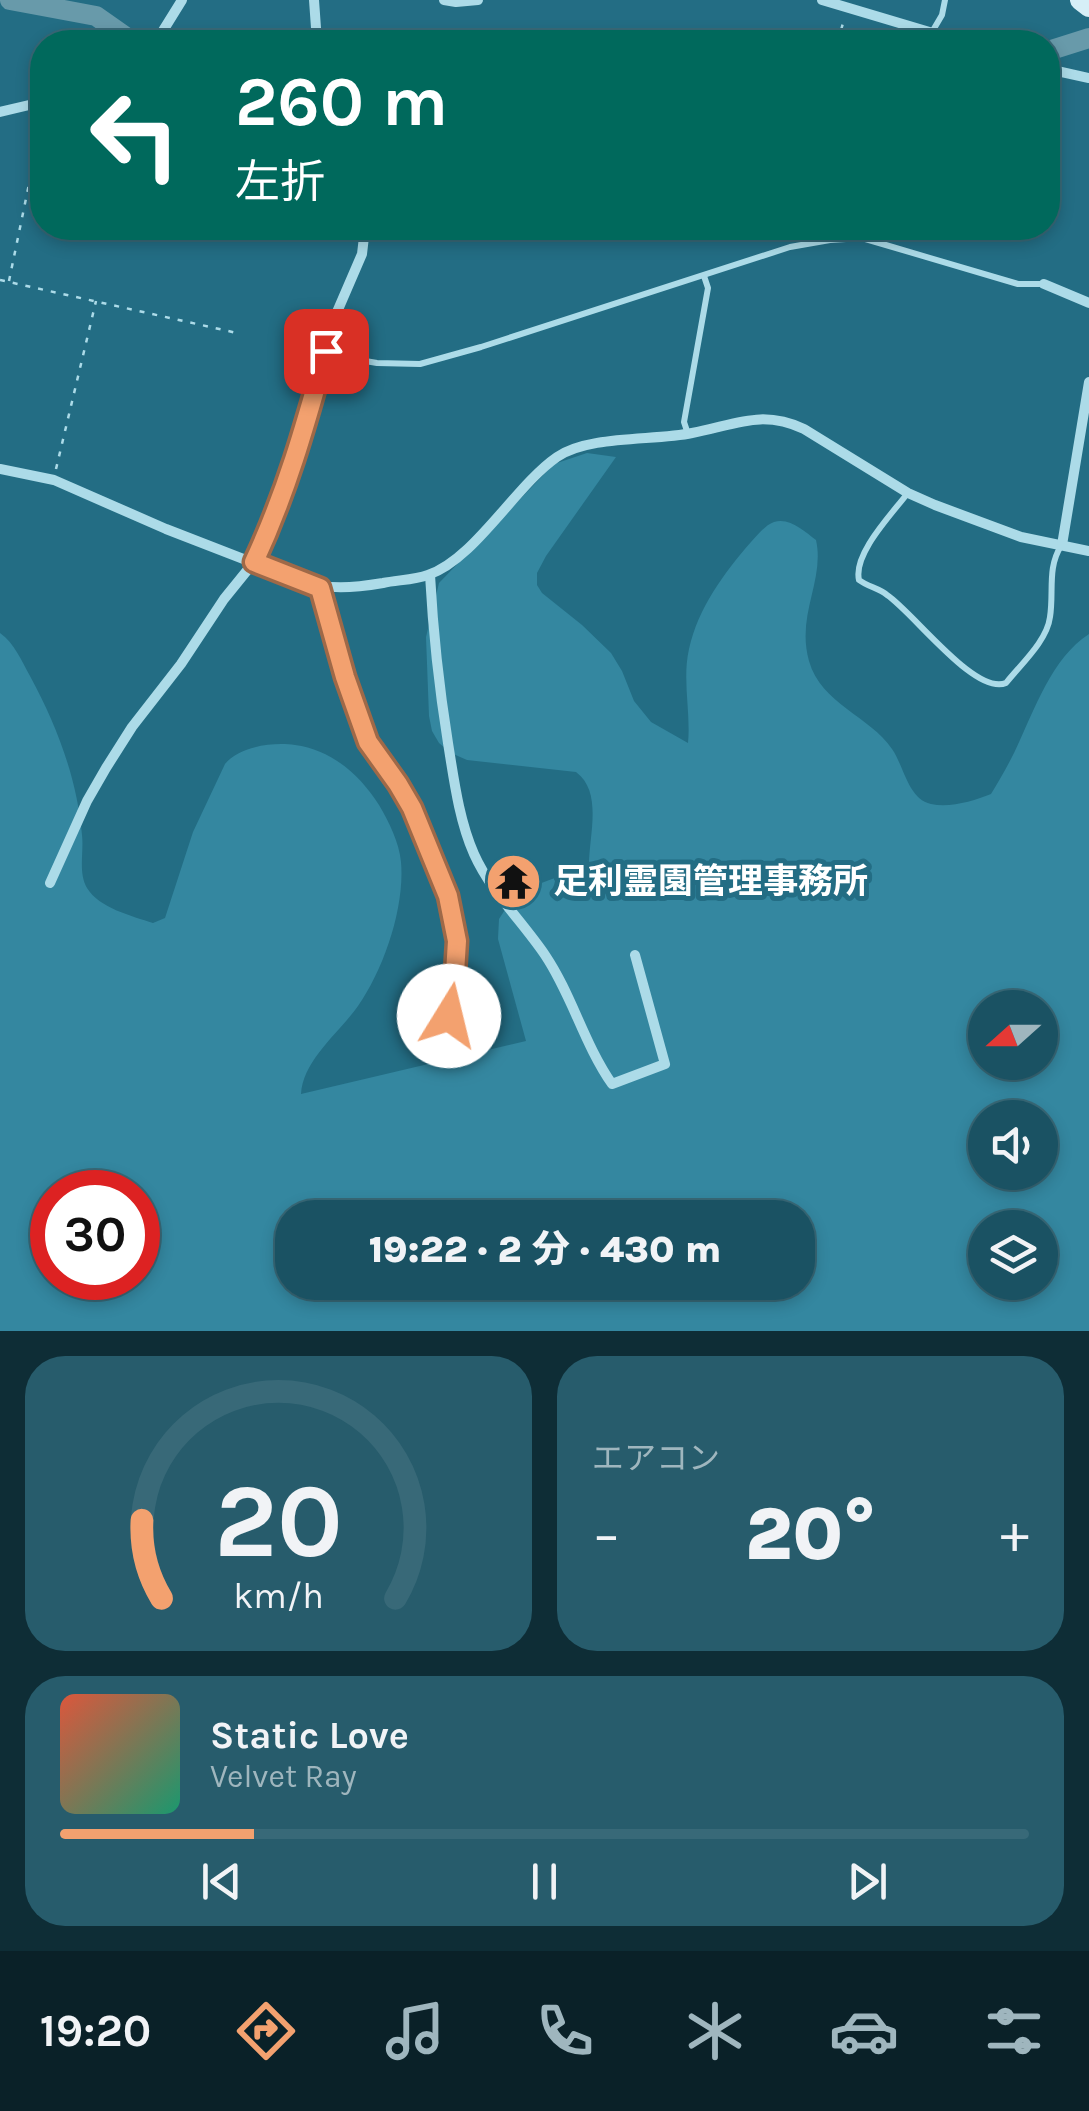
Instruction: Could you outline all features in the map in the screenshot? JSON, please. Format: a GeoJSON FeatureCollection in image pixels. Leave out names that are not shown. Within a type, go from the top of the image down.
{"type":"FeatureCollection","features":[{"type":"Feature","properties":{"kind":"main road"},"geometry":{"type":"LineString","coordinates":[[1080,0],[1089,7]]}},
{"type":"Feature","properties":{"kind":"street"},"geometry":{"type":"LineString","coordinates":[[163,30],[182,0]]}},
{"type":"Feature","properties":{"kind":"street"},"geometry":{"type":"LineString","coordinates":[[314,0],[316,30]]}},
{"type":"Feature","properties":{"kind":"street"},"geometry":{"type":"LineString","coordinates":[[444,0],[478,0]]}},
{"type":"Feature","properties":{"kind":"street"},"geometry":{"type":"LineString","coordinates":[[822,0],[925,30]]}},
{"type":"Feature","properties":{"kind":"street"},"geometry":{"type":"LineString","coordinates":[[1060,72],[1089,78]]}},
{"type":"Feature","properties":{"kind":"street"},"geometry":{"type":"LineString","coordinates":[[0,112],[30,105]]}},
{"type":"Feature","properties":{"kind":"street"},"geometry":{"type":"LineString","coordinates":[[50,883],[88,800],[132,727],[254,562],[278,510],[337,312],[362,254],[363,240]]}},
{"type":"Feature","properties":{"kind":"street"},"geometry":{"type":"LineString","coordinates":[[1044,284],[1089,302]]}},
{"type":"Feature","properties":{"kind":"street"},"geometry":{"type":"LineString","coordinates":[[1062,545],[1089,382]]}},
{"type":"Feature","properties":{"kind":"street"},"geometry":{"type":"LineString","coordinates":[[0,469],[54,480],[166,529],[320,588],[354,588],[430,575],[462,555],[559,455],[594,443],[668,438],[772,418],[804,428],[908,493],[1021,537],[1089,552]]}},
{"type":"Feature","properties":{"kind":"street"},"geometry":{"type":"LineString","coordinates":[[430,575],[436,668],[453,778],[475,856],[511,913],[545,956],[596,1062],[612,1084],[665,1064],[635,955]]}},
{"type":"Feature","properties":{"kind":"street"},"geometry":{"type":"LineString","coordinates":[[320,588],[368,742],[412,808],[448,896],[457,941],[449,1016]]}},
{"type":"Feature","properties":{"kind":"lane"},"geometry":{"type":"LineString","coordinates":[[933,30],[942,16],[944,0]]}},
{"type":"Feature","properties":{"kind":"lane"},"geometry":{"type":"LineString","coordinates":[[326,351],[377,363],[420,364],[790,247],[830,240]]}},
{"type":"Feature","properties":{"kind":"lane"},"geometry":{"type":"LineString","coordinates":[[869,240],[1018,284],[1044,284]]}},
{"type":"Feature","properties":{"kind":"lane"},"geometry":{"type":"LineString","coordinates":[[688,434],[684,422],[708,288],[704,276]]}},
{"type":"Feature","properties":{"kind":"lane"},"geometry":{"type":"LineString","coordinates":[[908,493],[864,552],[857,572],[859,580],[884,592],[950,656],[990,685],[1006,683],[1042,638],[1050,620],[1054,557],[1062,545]]}},
{"type":"Feature","properties":{"kind":"path"},"geometry":{"type":"LineString","coordinates":[[840,30],[843,5]]}},
{"type":"Feature","properties":{"kind":"path"},"geometry":{"type":"LineString","coordinates":[[8,282],[30,178]]}},
{"type":"Feature","properties":{"kind":"path"},"geometry":{"type":"LineString","coordinates":[[0,280],[238,332]]}},
{"type":"Feature","properties":{"kind":"path"},"geometry":{"type":"LineString","coordinates":[[54,480],[96,301]]}},
{"type":"Feature","properties":{"kind":"shaded area"},"geometry":{"type":"Polygon","coordinates":[[[587,453],[616,457],[546,556],[537,573],[537,585],[611,653],[634,701],[651,722],[688,743],[687,661],[699,619],[731,566],[762,530],[774,522],[791,523],[816,540],[817,569],[806,628],[809,661],[815,676],[835,699],[883,738],[917,796],[931,804],[962,803],[991,794],[1054,672],[1089,634],[1089,1331],[0,1331],[0,633],[24,664],[64,753],[76,793],[84,882],[99,901],[117,910],[153,923],[165,918],[193,832],[225,764],[248,749],[287,744],[321,752],[354,774],[379,805],[400,855],[396,918],[367,991],[315,1058],[301,1094],[526,1041],[498,939],[499,919],[523,890],[589,865],[592,802],[576,772],[467,760],[451,753],[432,731],[426,637],[439,583],[554,464],[587,453]]]}},
{"type":"Feature","properties":{"kind":"waterway"},"geometry":{"type":"LineString","coordinates":[[10,0],[96,16],[116,30]]}},
{"type":"Feature","properties":{"kind":"waterway"},"geometry":{"type":"LineString","coordinates":[[1060,47],[1089,38]]}},
{"type":"Feature","properties":{"kind":"place","name":"足利霊園管理事務所"},"geometry":{"type":"Point","coordinates":[514,881]}},
{"type":"Feature","properties":{"kind":"route"},"geometry":{"type":"LineString","coordinates":[[326,351],[278,510],[254,562],[320,588],[368,742],[412,808],[448,896],[457,941],[449,1016]]}}]}
